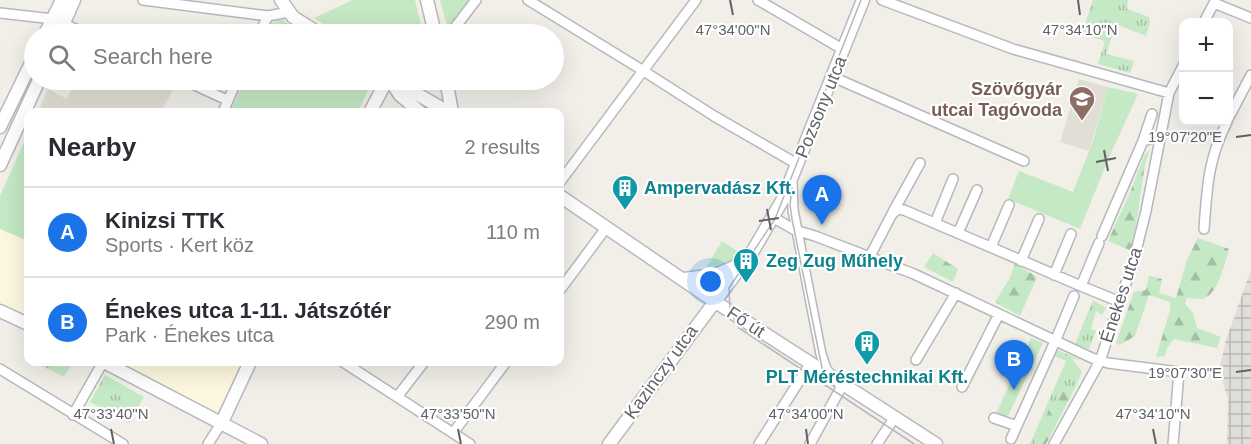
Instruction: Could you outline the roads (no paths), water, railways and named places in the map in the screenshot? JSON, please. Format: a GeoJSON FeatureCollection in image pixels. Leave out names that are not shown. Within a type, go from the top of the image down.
{"type":"FeatureCollection","features":[{"type":"Feature","properties":{"kind":"street"},"geometry":{"type":"LineString","coordinates":[[58,24],[63,0]]}},
{"type":"Feature","properties":{"kind":"street"},"geometry":{"type":"LineString","coordinates":[[59,24],[74,0]]}},
{"type":"Feature","properties":{"kind":"street"},"geometry":{"type":"LineString","coordinates":[[142,0],[268,16],[289,12]]}},
{"type":"Feature","properties":{"kind":"street"},"geometry":{"type":"LineString","coordinates":[[281,0],[289,12],[306,24]]}},
{"type":"Feature","properties":{"kind":"street"},"geometry":{"type":"LineString","coordinates":[[427,0],[433,24]]}},
{"type":"Feature","properties":{"kind":"street"},"geometry":{"type":"LineString","coordinates":[[458,24],[476,0]]}},
{"type":"Feature","properties":{"kind":"street"},"geometry":{"type":"LineString","coordinates":[[528,0],[714,116],[797,164]]}},
{"type":"Feature","properties":{"kind":"street"},"geometry":{"type":"LineString","coordinates":[[564,177],[696,0]]}},
{"type":"Feature","properties":{"kind":"street"},"geometry":{"type":"LineString","coordinates":[[758,0],[844,50]]}},
{"type":"Feature","properties":{"kind":"street","name":"Pozsony utca"},"geometry":{"type":"LineString","coordinates":[[714,301],[774,218],[863,0]]}},
{"type":"Feature","properties":{"kind":"street"},"geometry":{"type":"LineString","coordinates":[[882,0],[1013,49],[1169,93]]}},
{"type":"Feature","properties":{"kind":"street"},"geometry":{"type":"LineString","coordinates":[[1206,18],[1214,3],[1251,18]]}},
{"type":"Feature","properties":{"kind":"street"},"geometry":{"type":"LineString","coordinates":[[0,13],[49,24]]}},
{"type":"Feature","properties":{"kind":"street"},"geometry":{"type":"LineString","coordinates":[[264,24],[268,16]]}},
{"type":"Feature","properties":{"kind":"street","name":"Énekes utca"},"geometry":{"type":"LineString","coordinates":[[1054,444],[1101,361],[1137,250],[1169,93],[1180,72]]}},
{"type":"Feature","properties":{"kind":"street"},"geometry":{"type":"LineString","coordinates":[[1233,110],[1251,75]]}},
{"type":"Feature","properties":{"kind":"street"},"geometry":{"type":"LineString","coordinates":[[833,77],[1024,161]]}},
{"type":"Feature","properties":{"kind":"street"},"geometry":{"type":"LineString","coordinates":[[0,128],[24,78]]}},
{"type":"Feature","properties":{"kind":"street"},"geometry":{"type":"LineString","coordinates":[[26,108],[34,90]]}},
{"type":"Feature","properties":{"kind":"street"},"geometry":{"type":"LineString","coordinates":[[206,90],[227,100]]}},
{"type":"Feature","properties":{"kind":"street"},"geometry":{"type":"LineString","coordinates":[[224,108],[232,90]]}},
{"type":"Feature","properties":{"kind":"street"},"geometry":{"type":"LineString","coordinates":[[372,108],[384,90]]}},
{"type":"Feature","properties":{"kind":"street"},"geometry":{"type":"LineString","coordinates":[[397,90],[415,108]]}},
{"type":"Feature","properties":{"kind":"street"},"geometry":{"type":"LineString","coordinates":[[409,90],[442,108]]}},
{"type":"Feature","properties":{"kind":"street"},"geometry":{"type":"LineString","coordinates":[[447,90],[450,108]]}},
{"type":"Feature","properties":{"kind":"street"},"geometry":{"type":"LineString","coordinates":[[0,165],[24,113]]}},
{"type":"Feature","properties":{"kind":"street","name":"Énekes utca"},"geometry":{"type":"LineString","coordinates":[[1081,286],[1143,141],[1152,114]]}},
{"type":"Feature","properties":{"kind":"street"},"geometry":{"type":"LineString","coordinates":[[1204,229],[1208,179],[1216,143],[1225,126]]}},
{"type":"Feature","properties":{"kind":"street"},"geometry":{"type":"LineString","coordinates":[[1143,141],[1161,136]]}},
{"type":"Feature","properties":{"kind":"street"},"geometry":{"type":"LineString","coordinates":[[870,256],[920,163]]}},
{"type":"Feature","properties":{"kind":"street"},"geometry":{"type":"LineString","coordinates":[[792,176],[793,210],[822,358],[826,369],[839,382],[810,444]]}},
{"type":"Feature","properties":{"kind":"street"},"geometry":{"type":"LineString","coordinates":[[935,223],[953,179]]}},
{"type":"Feature","properties":{"kind":"street"},"geometry":{"type":"LineString","coordinates":[[958,233],[976,190]]}},
{"type":"Feature","properties":{"kind":"street","name":"Fő út"},"geometry":{"type":"LineString","coordinates":[[564,199],[714,301],[936,444]]}},
{"type":"Feature","properties":{"kind":"street"},"geometry":{"type":"LineString","coordinates":[[990,247],[1009,205]]}},
{"type":"Feature","properties":{"kind":"street"},"geometry":{"type":"LineString","coordinates":[[892,214],[898,209],[904,210],[1120,302]]}},
{"type":"Feature","properties":{"kind":"street"},"geometry":{"type":"LineString","coordinates":[[774,218],[798,231],[870,256],[956,293],[1055,342],[1101,361],[1179,372],[1173,444]]}},
{"type":"Feature","properties":{"kind":"street"},"geometry":{"type":"LineString","coordinates":[[1021,261],[1039,219]]}},
{"type":"Feature","properties":{"kind":"street"},"geometry":{"type":"LineString","coordinates":[[564,285],[606,228]]}},
{"type":"Feature","properties":{"kind":"street"},"geometry":{"type":"LineString","coordinates":[[1054,275],[1071,234]]}},
{"type":"Feature","properties":{"kind":"street"},"geometry":{"type":"LineString","coordinates":[[684,279],[716,275],[743,263]]}},
{"type":"Feature","properties":{"kind":"street"},"geometry":{"type":"LineString","coordinates":[[916,360],[956,293]]}},
{"type":"Feature","properties":{"kind":"street"},"geometry":{"type":"LineString","coordinates":[[1011,439],[1074,296]]}},
{"type":"Feature","properties":{"kind":"street","name":"Kazinczy utca"},"geometry":{"type":"LineString","coordinates":[[609,444],[714,301]]}},
{"type":"Feature","properties":{"kind":"street"},"geometry":{"type":"LineString","coordinates":[[0,311],[24,322]]}},
{"type":"Feature","properties":{"kind":"street"},"geometry":{"type":"LineString","coordinates":[[962,387],[999,314]]}},
{"type":"Feature","properties":{"kind":"street"},"geometry":{"type":"LineString","coordinates":[[759,444],[810,364]]}},
{"type":"Feature","properties":{"kind":"street"},"geometry":{"type":"LineString","coordinates":[[73,415],[102,366]]}},
{"type":"Feature","properties":{"kind":"street"},"geometry":{"type":"LineString","coordinates":[[112,366],[261,444]]}},
{"type":"Feature","properties":{"kind":"street"},"geometry":{"type":"LineString","coordinates":[[208,444],[222,422],[248,366]]}},
{"type":"Feature","properties":{"kind":"street"},"geometry":{"type":"LineString","coordinates":[[349,366],[470,444]]}},
{"type":"Feature","properties":{"kind":"street"},"geometry":{"type":"LineString","coordinates":[[397,397],[421,366]]}},
{"type":"Feature","properties":{"kind":"street"},"geometry":{"type":"LineString","coordinates":[[453,433],[503,366]]}},
{"type":"Feature","properties":{"kind":"street"},"geometry":{"type":"LineString","coordinates":[[0,369],[123,444]]}},
{"type":"Feature","properties":{"kind":"street"},"geometry":{"type":"LineString","coordinates":[[877,444],[895,417]]}},
{"type":"Feature","properties":{"kind":"street"},"geometry":{"type":"LineString","coordinates":[[994,418],[1017,426]]}},
{"type":"Feature","properties":{"kind":"tram line"},"geometry":{"type":"LineString","coordinates":[[861,0],[775,219],[729,288],[730,311],[739,328],[914,444]]}},
{"type":"Feature","properties":{"kind":"tram line"},"geometry":{"type":"LineString","coordinates":[[792,188],[790,205],[792,219],[821,363],[823,372],[834,385]]}},
{"type":"Feature","properties":{"kind":"place","name":"Szövőgyár utcai Tagóvoda"},"geometry":{"type":"Point","coordinates":[1082,122]}},
{"type":"Feature","properties":{"kind":"place","name":"Ampervadász Kft."},"geometry":{"type":"Point","coordinates":[625,211]}},
{"type":"Feature","properties":{"kind":"place","name":"Kinizsi TTK"},"geometry":{"type":"Point","coordinates":[822,225]}},
{"type":"Feature","properties":{"kind":"place","name":"Zeg Zug Műhely"},"geometry":{"type":"Point","coordinates":[746,284]}},
{"type":"Feature","properties":{"kind":"place","name":"PLT Méréstechnikai Kft."},"geometry":{"type":"Point","coordinates":[867,366]}},
{"type":"Feature","properties":{"kind":"place","name":"Énekes utca 1-11. Játszótér"},"geometry":{"type":"Point","coordinates":[1014,390]}}]}
